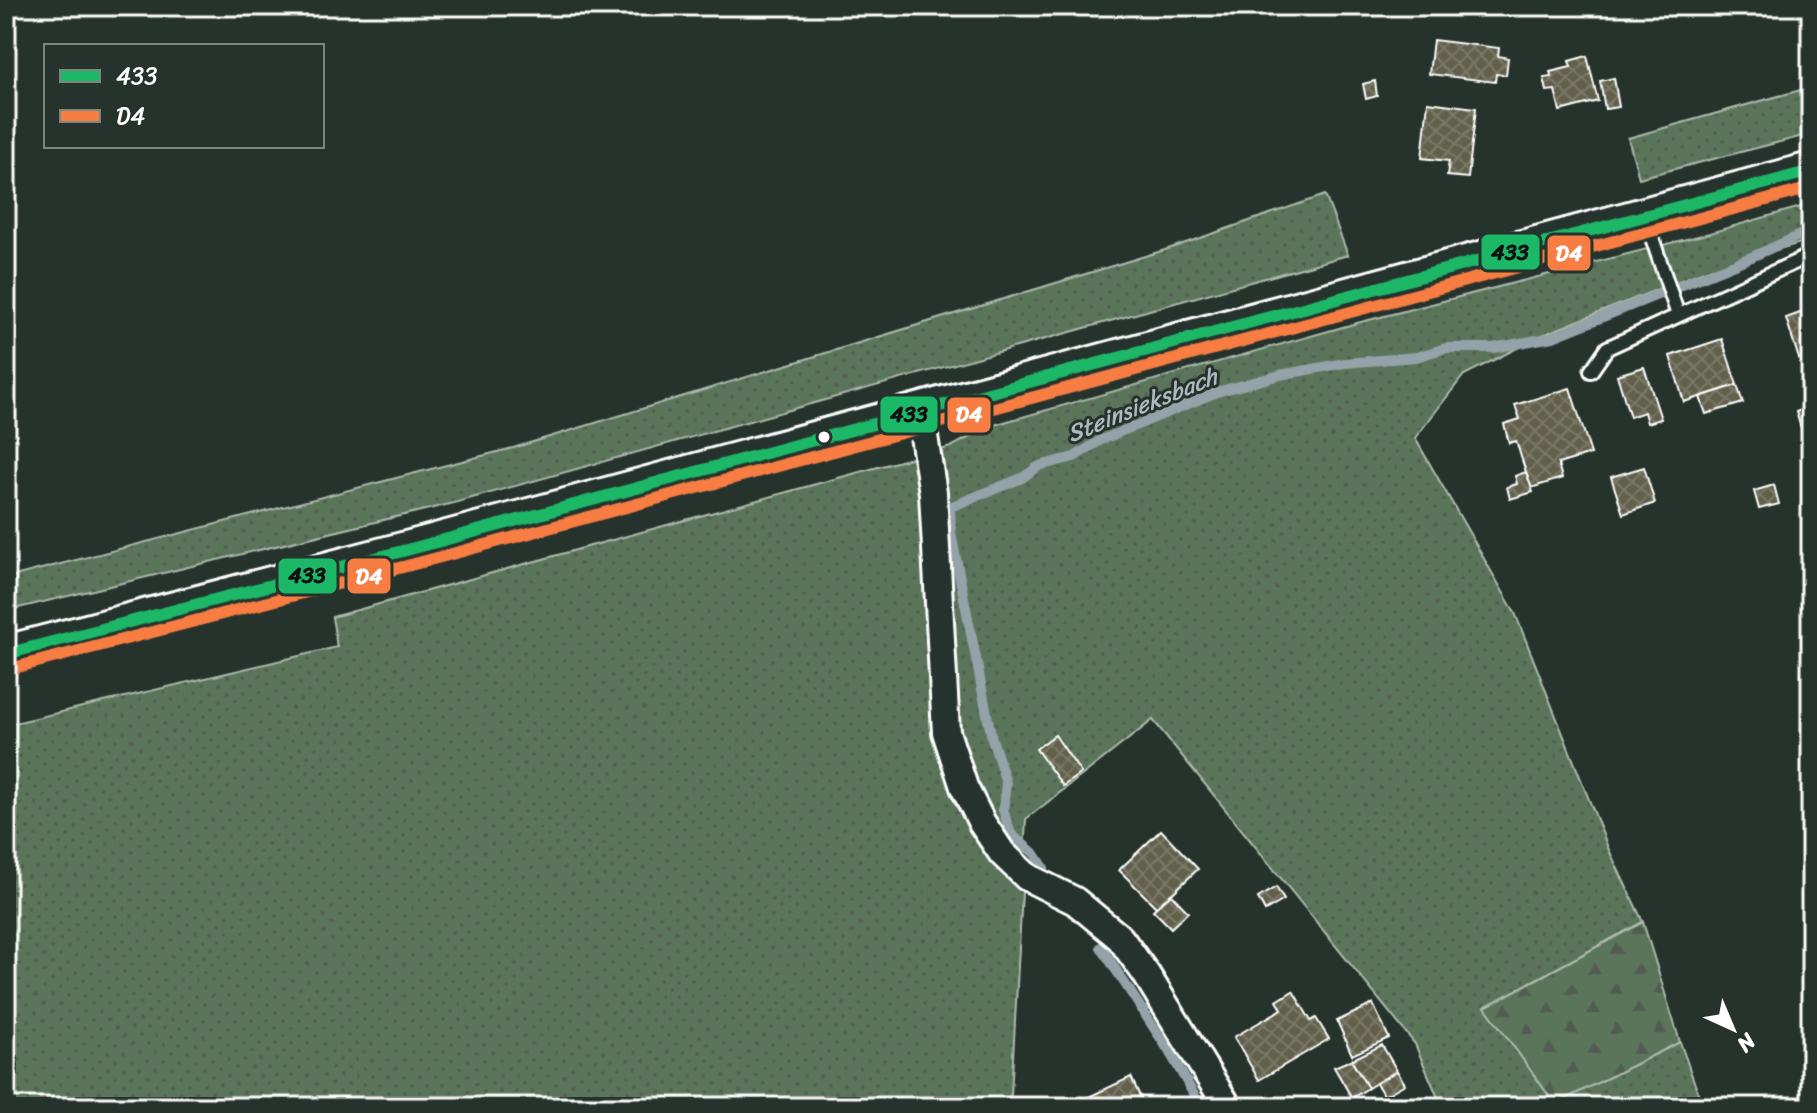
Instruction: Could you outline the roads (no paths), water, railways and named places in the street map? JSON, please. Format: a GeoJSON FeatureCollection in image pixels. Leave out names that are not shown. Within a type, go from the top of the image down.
{"type":"FeatureCollection","features":[{"type":"Feature","properties":{"kind":"main road"},"geometry":{"type":"LineString","coordinates":[[6,654],[418,547],[1811,171]]}},
{"type":"Feature","properties":{"kind":"street"},"geometry":{"type":"LineString","coordinates":[[920,411],[933,493],[946,732],[964,787],[1002,853],[1027,877],[1075,901],[1120,938],[1146,974],[1228,1107]]}},
{"type":"Feature","properties":{"kind":"lane"},"geometry":{"type":"LineString","coordinates":[[1645,215],[1669,296],[1678,315]]}},
{"type":"Feature","properties":{"kind":"lane"},"geometry":{"type":"LineString","coordinates":[[1591,371],[1607,348],[1811,255]]}},
{"type":"Feature","properties":{"kind":"waterway","name":"Steinsieksbach"},"geometry":{"type":"LineString","coordinates":[[1044,868],[1035,854],[1011,834],[1003,810],[1006,783],[992,739],[951,533],[950,507],[1022,478],[1039,466],[1074,457],[1101,440],[1220,391],[1280,375],[1345,363],[1416,357],[1446,348],[1493,348],[1553,337],[1811,230]]}},
{"type":"Feature","properties":{"kind":"waterway","name":"Steinsieksbach"},"geometry":{"type":"LineString","coordinates":[[1101,947],[1169,1051],[1201,1107]]}}]}
